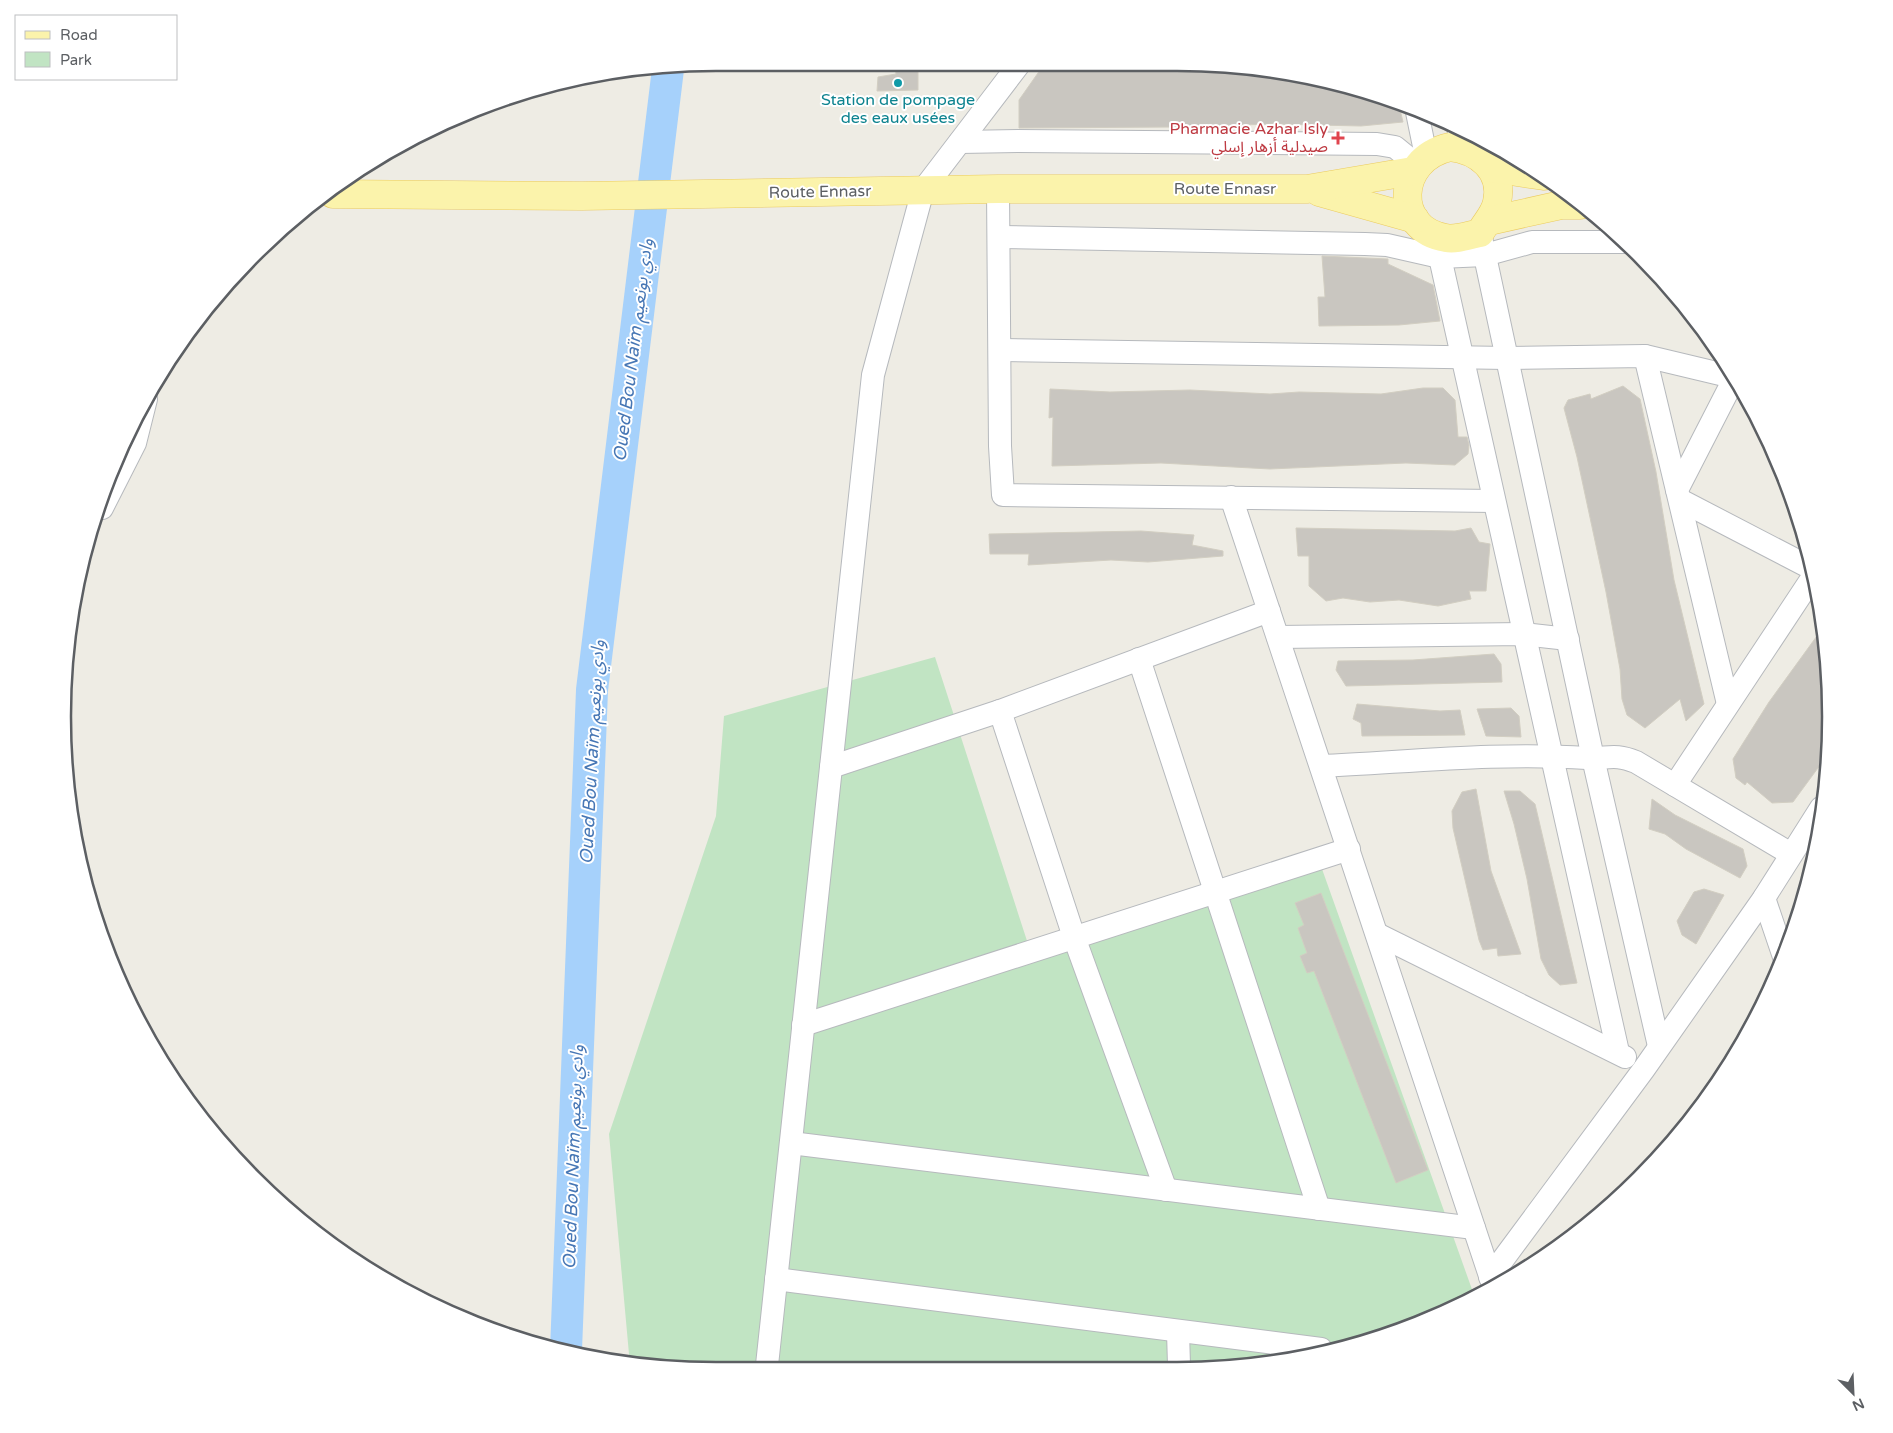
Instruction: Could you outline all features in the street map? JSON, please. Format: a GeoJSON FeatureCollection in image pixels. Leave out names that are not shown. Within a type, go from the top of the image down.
{"type":"FeatureCollection","features":[{"type":"Feature","properties":{"kind":"main road"},"geometry":{"type":"LineString","coordinates":[[1497,157],[1475,148],[1450,147],[1437,150],[1418,164],[1408,183],[1407,196],[1409,208],[1430,237],[1458,238],[1485,236],[1561,205],[1569,205]]}},
{"type":"Feature","properties":{"kind":"main road"},"geometry":{"type":"LineString","coordinates":[[1475,148],[1497,184],[1498,201],[1485,236]]}},
{"type":"Feature","properties":{"kind":"main road","name":"Route Ennasr"},"geometry":{"type":"LineString","coordinates":[[339,194],[582,196],[998,189],[1307,189],[1418,164]]}},
{"type":"Feature","properties":{"kind":"main road","name":"Route Ennasr"},"geometry":{"type":"LineString","coordinates":[[1307,189],[1430,237]]}},
{"type":"Feature","properties":{"kind":"street"},"geometry":{"type":"LineString","coordinates":[[767,1362],[873,374],[923,190],[1014,71]]}},
{"type":"Feature","properties":{"kind":"street"},"geometry":{"type":"LineString","coordinates":[[1417,118],[1418,164]]}},
{"type":"Feature","properties":{"kind":"street"},"geometry":{"type":"LineString","coordinates":[[960,142],[1377,144],[1395,148],[1418,164]]}},
{"type":"Feature","properties":{"kind":"street"},"geometry":{"type":"LineString","coordinates":[[998,189],[1001,350],[1000,446],[1003,495],[1494,501]]}},
{"type":"Feature","properties":{"kind":"street"},"geometry":{"type":"LineString","coordinates":[[1614,242],[1532,242],[1485,236],[1508,358],[1593,758],[1660,1046]]}},
{"type":"Feature","properties":{"kind":"street"},"geometry":{"type":"LineString","coordinates":[[999,237],[1388,245],[1430,237],[1462,357],[1522,634],[1618,1052]]}},
{"type":"Feature","properties":{"kind":"street"},"geometry":{"type":"LineString","coordinates":[[1001,350],[1508,358],[1645,356],[1724,375]]}},
{"type":"Feature","properties":{"kind":"street"},"geometry":{"type":"LineString","coordinates":[[1645,356],[1728,704]]}},
{"type":"Feature","properties":{"kind":"street"},"geometry":{"type":"LineString","coordinates":[[1679,495],[1730,386]]}},
{"type":"Feature","properties":{"kind":"street"},"geometry":{"type":"LineString","coordinates":[[113,487],[134,439]]}},
{"type":"Feature","properties":{"kind":"street"},"geometry":{"type":"LineString","coordinates":[[1679,495],[1803,563]]}},
{"type":"Feature","properties":{"kind":"street"},"geometry":{"type":"LineString","coordinates":[[1231,497],[1491,1279]]}},
{"type":"Feature","properties":{"kind":"street"},"geometry":{"type":"LineString","coordinates":[[1675,785],[1808,585]]}},
{"type":"Feature","properties":{"kind":"street"},"geometry":{"type":"LineString","coordinates":[[831,767],[1000,711],[1269,611]]}},
{"type":"Feature","properties":{"kind":"street"},"geometry":{"type":"LineString","coordinates":[[1278,637],[1522,634],[1568,639]]}},
{"type":"Feature","properties":{"kind":"street"},"geometry":{"type":"LineString","coordinates":[[1139,659],[1319,1209]]}},
{"type":"Feature","properties":{"kind":"street"},"geometry":{"type":"LineString","coordinates":[[1000,711],[1074,937],[1166,1190]]}},
{"type":"Feature","properties":{"kind":"street"},"geometry":{"type":"LineString","coordinates":[[1321,766],[1550,755],[1593,758],[1613,755],[1626,758],[1675,785],[1791,854]]}},
{"type":"Feature","properties":{"kind":"street"},"geometry":{"type":"LineString","coordinates":[[1495,1277],[1764,898],[1812,822]]}},
{"type":"Feature","properties":{"kind":"street"},"geometry":{"type":"LineString","coordinates":[[803,1024],[1349,849]]}},
{"type":"Feature","properties":{"kind":"street"},"geometry":{"type":"LineString","coordinates":[[1764,898],[1780,945]]}},
{"type":"Feature","properties":{"kind":"street"},"geometry":{"type":"LineString","coordinates":[[1377,934],[1618,1052],[1644,1069]]}},
{"type":"Feature","properties":{"kind":"street"},"geometry":{"type":"LineString","coordinates":[[790,1144],[1474,1228]]}},
{"type":"Feature","properties":{"kind":"street"},"geometry":{"type":"LineString","coordinates":[[776,1279],[1309,1347]]}},
{"type":"Feature","properties":{"kind":"street"},"geometry":{"type":"LineString","coordinates":[[1178,1332],[1179,1362]]}},
{"type":"Feature","properties":{"kind":"green space"},"geometry":{"type":"Polygon","coordinates":[[[935,657],[1029,947],[1322,869],[1472,1290],[1423,1313],[1384,1328],[1344,1340],[1261,1356],[1219,1360],[1176,1362],[716,1362],[629,1356],[609,1134],[716,816],[724,716],[935,657]]]}},
{"type":"Feature","properties":{"kind":"building","name":"Station de pompage des eaux usées"},"geometry":{"type":"Polygon","coordinates":[[[896,71],[918,71],[918,90],[877,91],[878,77],[896,74],[896,71]]]}},
{"type":"Feature","properties":{"kind":"building"},"geometry":{"type":"Polygon","coordinates":[[[1039,71],[1176,71],[1219,73],[1261,77],[1344,93],[1400,111],[1403,122],[1361,126],[1274,124],[1019,128],[1019,100],[1039,71]]]}},
{"type":"Feature","properties":{"kind":"building"},"geometry":{"type":"Polygon","coordinates":[[[1322,256],[1388,259],[1388,264],[1433,285],[1440,321],[1399,325],[1319,326],[1318,297],[1325,297],[1322,256]]]}},
{"type":"Feature","properties":{"kind":"building"},"geometry":{"type":"Polygon","coordinates":[[[1623,386],[1640,399],[1656,472],[1674,580],[1704,704],[1686,721],[1680,699],[1645,728],[1627,715],[1622,699],[1620,669],[1606,592],[1577,457],[1564,408],[1568,400],[1590,394],[1591,399],[1623,386]]]}},
{"type":"Feature","properties":{"kind":"building"},"geometry":{"type":"Polygon","coordinates":[[[1423,388],[1443,388],[1455,400],[1458,437],[1467,437],[1469,445],[1468,454],[1455,465],[1406,463],[1270,469],[1161,463],[1052,466],[1053,417],[1049,418],[1050,389],[1110,392],[1190,390],[1270,394],[1299,392],[1381,394],[1423,388]]]}},
{"type":"Feature","properties":{"kind":"building"},"geometry":{"type":"Polygon","coordinates":[[[1296,528],[1455,531],[1471,528],[1479,542],[1490,544],[1486,591],[1469,591],[1471,599],[1438,606],[1399,600],[1370,602],[1343,598],[1326,601],[1309,586],[1309,556],[1298,556],[1296,528]]]}},
{"type":"Feature","properties":{"kind":"building"},"geometry":{"type":"Polygon","coordinates":[[[1141,531],[1194,535],[1192,545],[1223,551],[1223,556],[1148,562],[1111,560],[1028,565],[1029,554],[990,554],[989,534],[1141,531]]]}},
{"type":"Feature","properties":{"kind":"building"},"geometry":{"type":"Polygon","coordinates":[[[1816,637],[1822,716],[1819,766],[1793,802],[1772,803],[1747,782],[1745,785],[1736,778],[1733,759],[1769,702],[1816,637]]]}},
{"type":"Feature","properties":{"kind":"building"},"geometry":{"type":"Polygon","coordinates":[[[1494,654],[1501,664],[1502,682],[1346,686],[1336,670],[1338,661],[1413,660],[1494,654]]]}},
{"type":"Feature","properties":{"kind":"building"},"geometry":{"type":"Polygon","coordinates":[[[1357,704],[1440,711],[1460,710],[1465,735],[1362,736],[1361,723],[1353,719],[1357,704]]]}},
{"type":"Feature","properties":{"kind":"building"},"geometry":{"type":"Polygon","coordinates":[[[1511,708],[1519,716],[1521,737],[1486,736],[1477,709],[1511,708]]]}},
{"type":"Feature","properties":{"kind":"building"},"geometry":{"type":"Polygon","coordinates":[[[1476,789],[1491,871],[1521,954],[1498,956],[1497,948],[1483,950],[1479,940],[1453,828],[1452,811],[1462,792],[1476,789]]]}},
{"type":"Feature","properties":{"kind":"building"},"geometry":{"type":"Polygon","coordinates":[[[1504,791],[1520,791],[1535,804],[1577,983],[1560,985],[1549,975],[1541,959],[1527,879],[1504,791]]]}},
{"type":"Feature","properties":{"kind":"building"},"geometry":{"type":"Polygon","coordinates":[[[1652,799],[1675,815],[1743,849],[1747,866],[1740,878],[1686,849],[1665,834],[1649,829],[1652,799]]]}},
{"type":"Feature","properties":{"kind":"building"},"geometry":{"type":"Polygon","coordinates":[[[1704,889],[1724,895],[1696,944],[1682,935],[1677,921],[1694,892],[1704,889]]]}},
{"type":"Feature","properties":{"kind":"building"},"geometry":{"type":"Polygon","coordinates":[[[1321,893],[1428,1170],[1396,1183],[1314,971],[1307,973],[1300,956],[1307,953],[1298,928],[1304,925],[1295,903],[1321,893]]]}},
{"type":"Feature","properties":{"kind":"waterway","name":"Oued Bou Naïm وادي بونعيم"},"geometry":{"type":"LineString","coordinates":[[566,1344],[592,690],[667,74]]}},
{"type":"Feature","properties":{"kind":"place","name":"Station de pompage des eaux usées"},"geometry":{"type":"Point","coordinates":[898,83]}},
{"type":"Feature","properties":{"kind":"place","name":"Pharmacie Azhar Isly صيدلية أزهار إسلي"},"geometry":{"type":"Point","coordinates":[1338,138]}}]}
